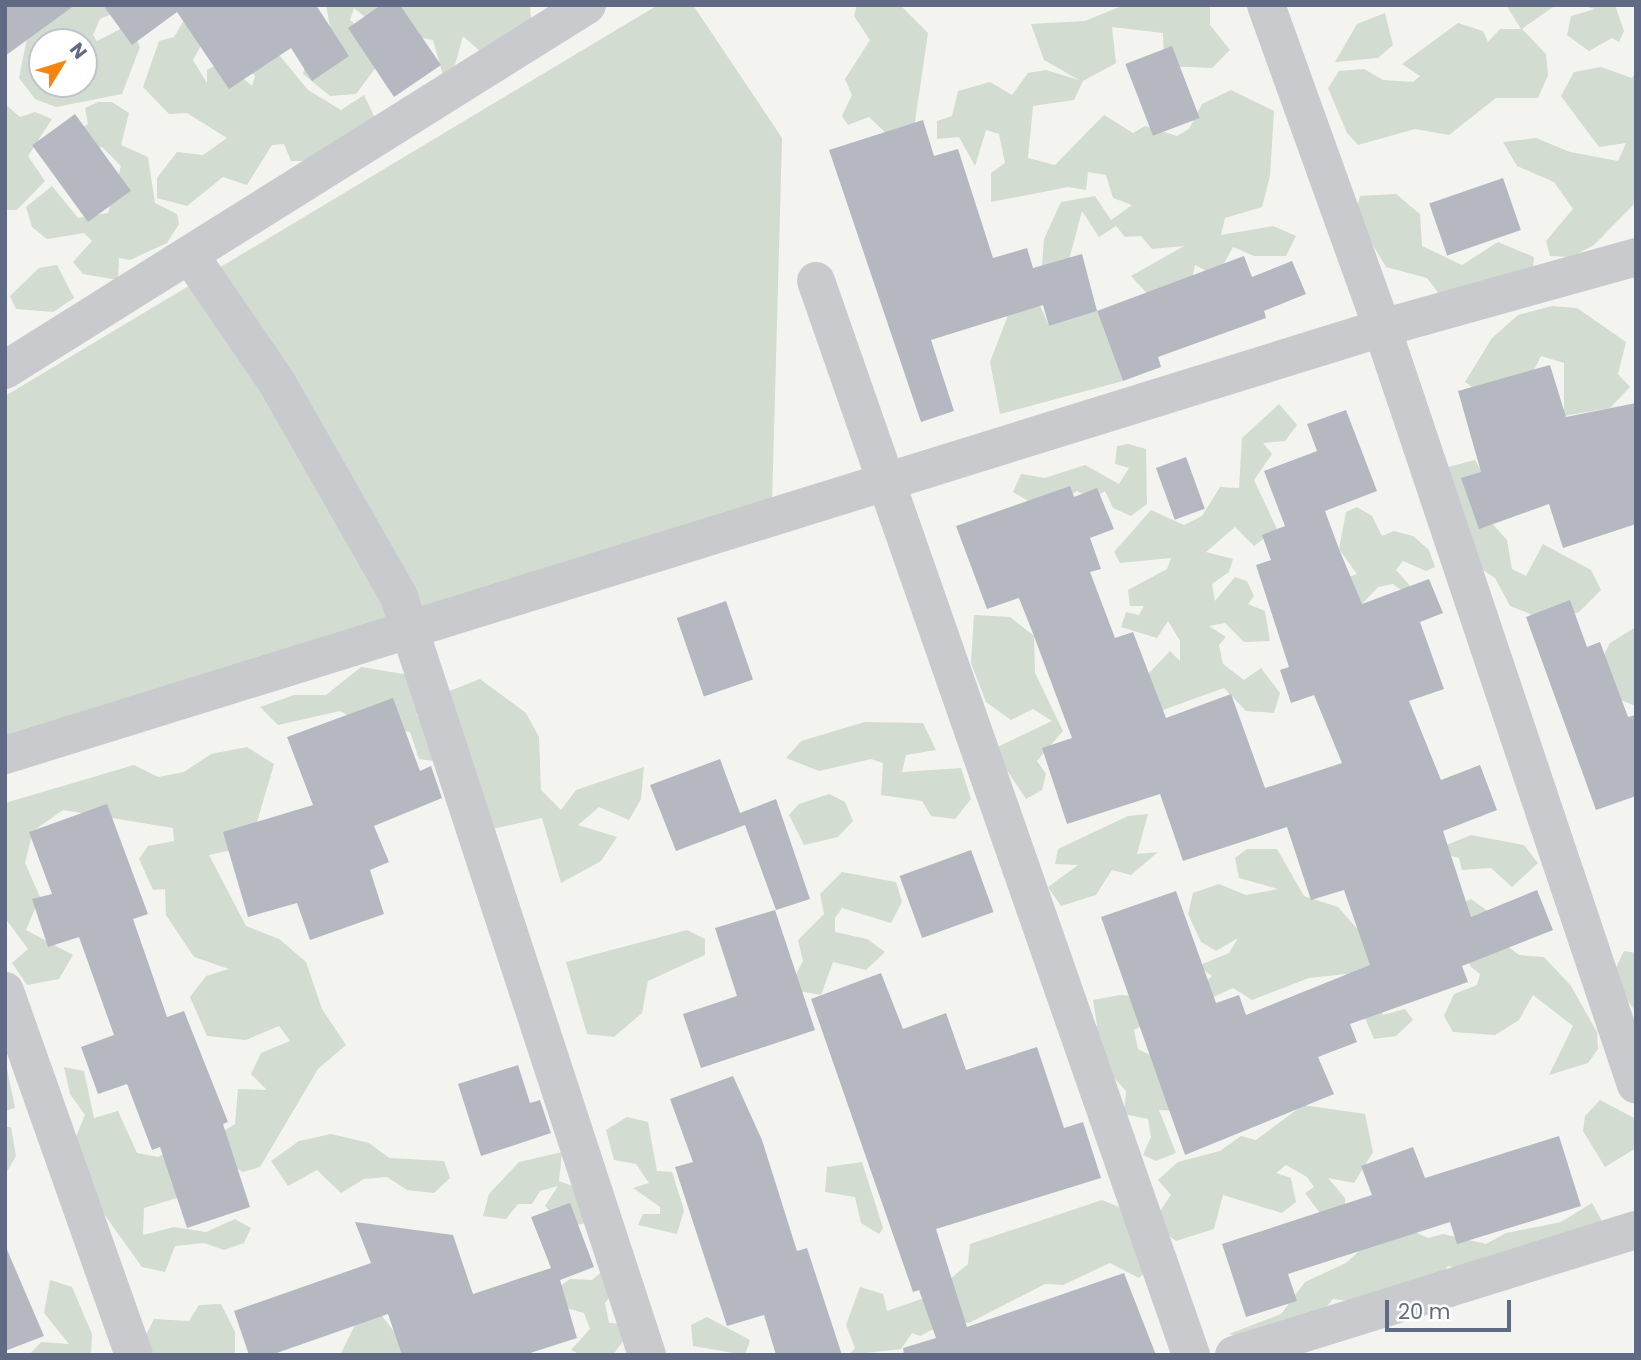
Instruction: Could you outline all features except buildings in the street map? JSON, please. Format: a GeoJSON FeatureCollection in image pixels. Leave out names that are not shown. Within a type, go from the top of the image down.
{"type":"FeatureCollection","features":[{"type":"Feature","properties":{"kind":"street"},"geometry":{"type":"LineString","coordinates":[[1266,5],[1382,328],[1636,1085]]}},
{"type":"Feature","properties":{"kind":"street"},"geometry":{"type":"LineString","coordinates":[[5,370],[191,257],[585,6]]}},
{"type":"Feature","properties":{"kind":"street"},"geometry":{"type":"LineString","coordinates":[[191,257],[276,381],[399,597],[647,1355]]}},
{"type":"Feature","properties":{"kind":"street"},"geometry":{"type":"LineString","coordinates":[[5,755],[1382,328],[1636,257]]}},
{"type":"Feature","properties":{"kind":"street"},"geometry":{"type":"LineString","coordinates":[[816,281],[890,480],[1191,1355]]}},
{"type":"Feature","properties":{"kind":"street"},"geometry":{"type":"LineString","coordinates":[[5,991],[134,1355]]}},
{"type":"Feature","properties":{"kind":"street"},"geometry":{"type":"LineString","coordinates":[[1234,1355],[1636,1230]]}},
{"type":"Feature","properties":{"kind":"shaded area"},"geometry":{"type":"Polygon","coordinates":[[[23,5],[133,5],[100,19],[96,28],[29,28],[23,5]]]}},
{"type":"Feature","properties":{"kind":"shaded area"},"geometry":{"type":"Polygon","coordinates":[[[326,5],[530,5],[531,18],[483,54],[463,36],[455,65],[443,75],[433,40],[382,31],[354,8],[350,20],[375,43],[380,62],[356,94],[330,96],[303,74],[308,53],[330,27],[326,5]]]}},
{"type":"Feature","properties":{"kind":"shaded area"},"geometry":{"type":"Polygon","coordinates":[[[658,5],[693,5],[782,138],[772,505],[5,744],[5,396],[658,5]]]}},
{"type":"Feature","properties":{"kind":"shaded area"},"geometry":{"type":"Polygon","coordinates":[[[857,5],[900,5],[928,33],[913,135],[893,140],[869,117],[848,125],[842,116],[852,95],[845,79],[870,40],[854,16],[857,5]]]}},
{"type":"Feature","properties":{"kind":"shaded area"},"geometry":{"type":"Polygon","coordinates":[[[1124,5],[1210,5],[1210,25],[1230,50],[1212,68],[1164,66],[1163,33],[1112,27],[1116,63],[1083,81],[1074,100],[1033,106],[1028,158],[1055,165],[1104,115],[1133,133],[1145,126],[1177,136],[1189,129],[1202,104],[1231,90],[1274,111],[1270,176],[1262,207],[1225,218],[1221,235],[1273,226],[1296,236],[1286,256],[1254,256],[1233,247],[1217,276],[1195,265],[1190,290],[1154,301],[1131,276],[1184,246],[1152,249],[1141,236],[1125,237],[1116,226],[1099,237],[1082,211],[1066,271],[1042,265],[1044,239],[1061,202],[1095,196],[1111,220],[1132,205],[1113,198],[1106,175],[1088,172],[1086,190],[1068,187],[991,202],[991,173],[1005,163],[999,134],[986,130],[975,166],[959,137],[937,139],[937,121],[952,116],[958,91],[990,82],[1012,95],[1028,73],[1046,70],[1079,80],[1044,60],[1031,24],[1085,21],[1124,5]]]}},
{"type":"Feature","properties":{"kind":"shaded area"},"geometry":{"type":"Polygon","coordinates":[[[1506,5],[1556,5],[1522,29],[1546,54],[1548,75],[1538,98],[1496,98],[1449,135],[1415,129],[1358,145],[1347,133],[1328,88],[1339,71],[1364,69],[1383,80],[1413,82],[1420,76],[1402,64],[1458,23],[1483,31],[1488,42],[1500,29],[1521,29],[1506,5]]]}},
{"type":"Feature","properties":{"kind":"shaded area"},"geometry":{"type":"Polygon","coordinates":[[[1579,5],[1615,5],[1624,31],[1619,42],[1612,38],[1589,51],[1567,35],[1571,16],[1595,9],[1579,5]]]}},
{"type":"Feature","properties":{"kind":"shaded area"},"geometry":{"type":"Polygon","coordinates":[[[189,12],[204,40],[193,60],[207,83],[207,70],[223,61],[252,86],[255,76],[235,54],[271,45],[308,90],[341,110],[364,95],[375,118],[316,161],[291,161],[284,144],[272,145],[247,185],[223,177],[187,206],[157,198],[157,178],[177,152],[203,155],[227,138],[187,113],[169,114],[143,87],[159,41],[174,37],[189,12]]]}},
{"type":"Feature","properties":{"kind":"shaded area"},"geometry":{"type":"Polygon","coordinates":[[[1385,13],[1393,45],[1378,58],[1335,62],[1357,24],[1385,13]]]}},
{"type":"Feature","properties":{"kind":"shaded area"},"geometry":{"type":"Polygon","coordinates":[[[130,24],[140,47],[122,94],[56,107],[35,99],[98,98],[98,40],[130,24]]]}},
{"type":"Feature","properties":{"kind":"shaded area"},"geometry":{"type":"Polygon","coordinates":[[[28,34],[28,90],[19,78],[28,34]]]}},
{"type":"Feature","properties":{"kind":"shaded area"},"geometry":{"type":"Polygon","coordinates":[[[1601,67],[1632,78],[1636,71],[1636,202],[1594,245],[1571,257],[1550,256],[1546,241],[1573,209],[1554,182],[1517,166],[1503,142],[1536,138],[1570,152],[1618,161],[1626,143],[1599,147],[1561,96],[1574,72],[1601,67]]]}},
{"type":"Feature","properties":{"kind":"shaded area"},"geometry":{"type":"Polygon","coordinates":[[[98,102],[112,102],[129,113],[121,145],[148,157],[155,203],[177,214],[179,224],[167,243],[130,260],[119,258],[118,280],[83,274],[73,262],[92,241],[84,233],[47,239],[32,227],[26,207],[52,186],[78,218],[108,213],[121,166],[102,147],[91,152],[75,133],[88,124],[85,108],[98,102]]]}},
{"type":"Feature","properties":{"kind":"shaded area"},"geometry":{"type":"Polygon","coordinates":[[[5,104],[20,117],[35,112],[52,119],[28,156],[45,181],[17,210],[5,210],[5,104]]]}},
{"type":"Feature","properties":{"kind":"shaded area"},"geometry":{"type":"Polygon","coordinates":[[[1396,194],[1420,214],[1422,246],[1462,265],[1498,242],[1534,257],[1532,279],[1443,299],[1427,278],[1386,267],[1355,215],[1360,196],[1396,194]]]}},
{"type":"Feature","properties":{"kind":"shaded area"},"geometry":{"type":"Polygon","coordinates":[[[57,265],[74,298],[53,312],[16,309],[10,296],[39,268],[57,265]]]}},
{"type":"Feature","properties":{"kind":"shaded area"},"geometry":{"type":"Polygon","coordinates":[[[1025,271],[1049,326],[1097,311],[1123,381],[1000,414],[990,362],[1025,271]]]}},
{"type":"Feature","properties":{"kind":"shaded area"},"geometry":{"type":"Polygon","coordinates":[[[1552,306],[1577,308],[1626,342],[1618,374],[1630,387],[1610,408],[1564,416],[1564,363],[1541,356],[1524,390],[1499,406],[1465,382],[1492,338],[1518,315],[1552,306]]]}},
{"type":"Feature","properties":{"kind":"shaded area"},"geometry":{"type":"Polygon","coordinates":[[[1279,404],[1297,425],[1285,441],[1263,443],[1272,454],[1254,480],[1277,529],[1254,546],[1235,527],[1206,552],[1233,559],[1229,572],[1212,584],[1215,601],[1235,577],[1247,581],[1254,596],[1248,604],[1265,611],[1270,641],[1244,642],[1225,623],[1209,626],[1226,637],[1219,645],[1223,664],[1244,680],[1261,668],[1280,693],[1274,713],[1246,711],[1224,688],[1160,711],[1132,691],[1170,651],[1180,661],[1180,641],[1168,621],[1157,638],[1121,627],[1126,612],[1139,615],[1144,606],[1130,606],[1128,590],[1167,569],[1171,558],[1120,563],[1114,552],[1151,510],[1184,525],[1202,516],[1220,487],[1239,488],[1242,438],[1279,404]]]}},
{"type":"Feature","properties":{"kind":"shaded area"},"geometry":{"type":"Polygon","coordinates":[[[1128,444],[1146,449],[1147,504],[1131,516],[1113,508],[1105,491],[1093,499],[1077,491],[1046,511],[1013,492],[1021,474],[1045,478],[1085,465],[1119,484],[1129,468],[1115,464],[1117,446],[1128,444]]]}},
{"type":"Feature","properties":{"kind":"shaded area"},"geometry":{"type":"Polygon","coordinates":[[[1475,460],[1491,488],[1481,511],[1507,540],[1512,569],[1526,576],[1543,544],[1591,570],[1601,590],[1579,612],[1551,622],[1510,606],[1495,578],[1471,562],[1448,467],[1475,460]]]}},
{"type":"Feature","properties":{"kind":"shaded area"},"geometry":{"type":"Polygon","coordinates":[[[1357,507],[1372,516],[1382,536],[1394,531],[1413,536],[1429,550],[1435,567],[1426,571],[1403,561],[1396,570],[1414,590],[1413,599],[1393,584],[1378,587],[1360,606],[1338,581],[1357,574],[1339,549],[1346,512],[1357,507]]]}},
{"type":"Feature","properties":{"kind":"shaded area"},"geometry":{"type":"Polygon","coordinates":[[[974,615],[1010,617],[1034,636],[1035,673],[1063,731],[1037,761],[1046,774],[1042,790],[1026,799],[993,749],[1052,721],[1033,709],[1011,720],[986,702],[971,663],[974,615]]]}},
{"type":"Feature","properties":{"kind":"shaded area"},"geometry":{"type":"Polygon","coordinates":[[[1636,627],[1636,706],[1595,690],[1592,677],[1610,643],[1636,627]]]}},
{"type":"Feature","properties":{"kind":"shaded area"},"geometry":{"type":"Polygon","coordinates":[[[361,667],[410,675],[422,687],[417,716],[443,733],[442,694],[480,679],[526,713],[539,737],[541,790],[561,810],[576,790],[644,767],[641,799],[629,820],[599,807],[578,825],[617,837],[601,861],[561,883],[542,818],[488,830],[447,763],[419,759],[410,732],[367,726],[340,711],[278,725],[260,707],[294,695],[326,695],[361,667]]]}},
{"type":"Feature","properties":{"kind":"shaded area"},"geometry":{"type":"Polygon","coordinates":[[[865,722],[923,723],[936,750],[906,755],[902,772],[961,768],[971,799],[955,819],[931,816],[922,801],[881,795],[883,763],[871,759],[819,771],[786,758],[801,741],[865,722]]]}},
{"type":"Feature","properties":{"kind":"shaded area"},"geometry":{"type":"Polygon","coordinates":[[[247,747],[274,764],[250,846],[209,855],[246,926],[279,939],[306,962],[322,1009],[346,1045],[318,1069],[260,1167],[243,1172],[209,1154],[213,1138],[235,1124],[238,1089],[267,1090],[251,1074],[261,1053],[290,1041],[279,1026],[246,1040],[207,1036],[190,997],[206,976],[229,969],[194,957],[166,915],[165,889],[153,890],[139,859],[148,846],[174,841],[173,828],[63,810],[33,831],[25,863],[40,897],[26,930],[73,955],[59,979],[27,985],[12,963],[28,949],[5,918],[5,803],[134,765],[158,777],[184,772],[211,754],[247,747]]]}},
{"type":"Feature","properties":{"kind":"shaded area"},"geometry":{"type":"Polygon","coordinates":[[[829,794],[845,802],[853,821],[838,837],[804,845],[789,815],[799,804],[829,794]]]}},
{"type":"Feature","properties":{"kind":"shaded area"},"geometry":{"type":"Polygon","coordinates":[[[1148,814],[1137,854],[1158,852],[1131,875],[1112,870],[1096,895],[1061,906],[1048,887],[1078,865],[1055,864],[1058,849],[1128,816],[1148,814]]]}},
{"type":"Feature","properties":{"kind":"shaded area"},"geometry":{"type":"Polygon","coordinates":[[[1471,835],[1524,845],[1538,863],[1512,887],[1491,868],[1462,870],[1459,858],[1432,851],[1471,835]]]}},
{"type":"Feature","properties":{"kind":"shaded area"},"geometry":{"type":"Polygon","coordinates":[[[1247,849],[1277,849],[1304,896],[1338,907],[1369,942],[1383,1015],[1405,1009],[1413,1020],[1396,1036],[1374,1039],[1346,974],[1309,978],[1252,1000],[1233,988],[1194,1006],[1194,992],[1212,976],[1198,966],[1229,953],[1238,938],[1216,951],[1201,942],[1188,914],[1193,893],[1219,884],[1246,895],[1278,889],[1239,878],[1235,858],[1247,849]]]}},
{"type":"Feature","properties":{"kind":"shaded area"},"geometry":{"type":"Polygon","coordinates":[[[842,872],[896,882],[902,902],[891,923],[842,908],[835,918],[835,932],[867,939],[885,952],[866,970],[833,962],[821,995],[788,989],[803,961],[798,940],[824,914],[820,894],[842,872]]]}},
{"type":"Feature","properties":{"kind":"shaded area"},"geometry":{"type":"Polygon","coordinates":[[[1471,899],[1489,912],[1486,930],[1519,955],[1544,957],[1571,986],[1597,1032],[1598,1049],[1588,1063],[1549,1075],[1573,1026],[1533,995],[1519,1020],[1495,1035],[1453,1032],[1444,1016],[1454,994],[1477,985],[1480,974],[1471,967],[1445,911],[1471,899]]]}},
{"type":"Feature","properties":{"kind":"shaded area"},"geometry":{"type":"Polygon","coordinates":[[[687,930],[705,939],[705,955],[648,981],[642,1013],[614,1037],[587,1034],[566,962],[687,930]]]}},
{"type":"Feature","properties":{"kind":"shaded area"},"geometry":{"type":"Polygon","coordinates":[[[1624,951],[1636,953],[1636,1012],[1611,978],[1624,951]]]}},
{"type":"Feature","properties":{"kind":"shaded area"},"geometry":{"type":"Polygon","coordinates":[[[1120,995],[1146,997],[1153,1020],[1134,1030],[1138,1049],[1158,1059],[1177,1111],[1159,1110],[1176,1153],[1156,1161],[1143,1155],[1151,1137],[1148,1119],[1124,1114],[1126,1091],[1086,1047],[1097,1025],[1093,1000],[1120,995]]]}},
{"type":"Feature","properties":{"kind":"shaded area"},"geometry":{"type":"Polygon","coordinates":[[[5,1059],[15,1108],[5,1111],[5,1059]]]}},
{"type":"Feature","properties":{"kind":"shaded area"},"geometry":{"type":"Polygon","coordinates":[[[64,1067],[84,1071],[94,1118],[118,1111],[137,1153],[158,1157],[187,1142],[187,1195],[144,1208],[143,1235],[174,1227],[206,1232],[235,1219],[251,1228],[244,1243],[224,1250],[204,1243],[175,1246],[165,1272],[142,1267],[96,1203],[73,1144],[85,1115],[70,1094],[64,1067]]]}},
{"type":"Feature","properties":{"kind":"shaded area"},"geometry":{"type":"Polygon","coordinates":[[[1600,1100],[1636,1119],[1636,1148],[1605,1167],[1583,1131],[1585,1116],[1600,1100]]]}},
{"type":"Feature","properties":{"kind":"shaded area"},"geometry":{"type":"Polygon","coordinates":[[[1303,1105],[1365,1114],[1373,1152],[1354,1183],[1328,1178],[1345,1198],[1345,1216],[1328,1224],[1305,1193],[1314,1187],[1307,1177],[1286,1165],[1276,1173],[1291,1178],[1296,1202],[1282,1213],[1223,1195],[1214,1229],[1176,1241],[1152,1223],[1171,1195],[1158,1180],[1178,1162],[1220,1151],[1241,1136],[1256,1140],[1303,1105]]]}},
{"type":"Feature","properties":{"kind":"shaded area"},"geometry":{"type":"Polygon","coordinates":[[[627,1117],[648,1122],[657,1171],[672,1172],[684,1210],[677,1234],[638,1225],[643,1214],[660,1214],[660,1207],[633,1188],[649,1183],[636,1164],[614,1160],[606,1130],[627,1117]]]}},
{"type":"Feature","properties":{"kind":"shaded area"},"geometry":{"type":"Polygon","coordinates":[[[5,1127],[11,1127],[16,1156],[5,1175],[5,1127]]]}},
{"type":"Feature","properties":{"kind":"shaded area"},"geometry":{"type":"Polygon","coordinates":[[[331,1134],[369,1143],[389,1158],[444,1161],[450,1178],[434,1193],[407,1190],[387,1177],[364,1179],[341,1193],[317,1170],[288,1186],[271,1161],[299,1141],[331,1134]]]}},
{"type":"Feature","properties":{"kind":"shaded area"},"geometry":{"type":"Polygon","coordinates":[[[562,1152],[559,1181],[581,1189],[590,1222],[564,1228],[545,1206],[558,1186],[540,1191],[532,1204],[518,1204],[506,1219],[483,1216],[489,1194],[519,1162],[562,1152]]]}},
{"type":"Feature","properties":{"kind":"shaded area"},"geometry":{"type":"Polygon","coordinates":[[[862,1162],[883,1228],[879,1234],[861,1223],[855,1197],[825,1192],[827,1167],[862,1162]]]}},
{"type":"Feature","properties":{"kind":"shaded area"},"geometry":{"type":"Polygon","coordinates":[[[1102,1200],[1134,1213],[1151,1267],[1139,1278],[1110,1263],[1063,1285],[1045,1284],[969,1323],[949,1321],[920,1336],[912,1333],[901,1349],[849,1355],[855,1348],[846,1325],[860,1287],[883,1294],[887,1311],[930,1296],[968,1264],[970,1244],[1102,1200]]]}},
{"type":"Feature","properties":{"kind":"shaded area"},"geometry":{"type":"Polygon","coordinates":[[[1592,1203],[1602,1221],[1477,1271],[1448,1266],[1435,1282],[1365,1303],[1333,1299],[1304,1333],[1254,1340],[1229,1334],[1281,1314],[1305,1282],[1346,1263],[1392,1221],[1428,1238],[1443,1234],[1486,1244],[1506,1233],[1561,1222],[1592,1203]]]}},
{"type":"Feature","properties":{"kind":"shaded area"},"geometry":{"type":"Polygon","coordinates":[[[606,1268],[615,1290],[605,1303],[609,1323],[627,1324],[625,1338],[613,1355],[581,1355],[571,1350],[590,1329],[584,1313],[562,1307],[555,1290],[570,1279],[592,1280],[606,1268]]]}},
{"type":"Feature","properties":{"kind":"shaded area"},"geometry":{"type":"Polygon","coordinates":[[[50,1280],[72,1287],[92,1334],[91,1355],[29,1355],[41,1342],[69,1344],[44,1313],[50,1280]]]}},
{"type":"Feature","properties":{"kind":"shaded area"},"geometry":{"type":"Polygon","coordinates":[[[375,1285],[382,1316],[412,1355],[340,1355],[375,1285]]]}},
{"type":"Feature","properties":{"kind":"shaded area"},"geometry":{"type":"Polygon","coordinates":[[[221,1304],[235,1332],[235,1355],[147,1355],[143,1341],[154,1319],[189,1321],[199,1305],[221,1304]]]}},
{"type":"Feature","properties":{"kind":"shaded area"},"geometry":{"type":"Polygon","coordinates":[[[707,1317],[750,1340],[745,1355],[693,1346],[691,1325],[707,1317]]]}}]}
